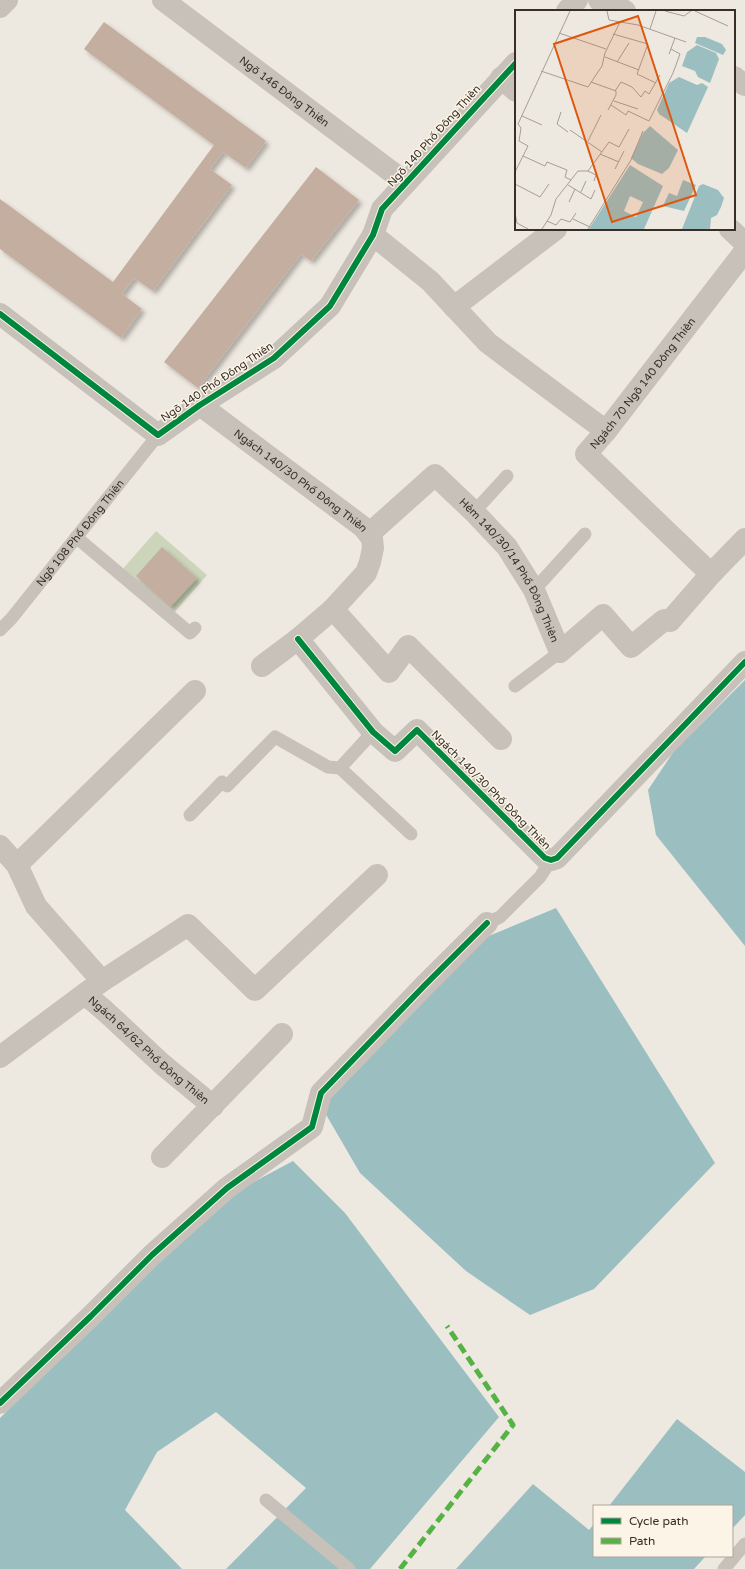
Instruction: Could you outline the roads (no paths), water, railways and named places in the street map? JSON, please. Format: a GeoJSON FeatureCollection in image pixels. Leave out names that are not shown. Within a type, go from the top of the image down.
{"type":"FeatureCollection","features":[{"type":"Feature","properties":{"kind":"street"},"geometry":{"type":"LineString","coordinates":[[0,8],[7,0]]}},
{"type":"Feature","properties":{"kind":"street","name":"Ngõ 146 Đông Thiên"},"geometry":{"type":"LineString","coordinates":[[163,0],[405,182]]}},
{"type":"Feature","properties":{"kind":"street"},"geometry":{"type":"LineString","coordinates":[[568,10],[577,0]]}},
{"type":"Feature","properties":{"kind":"street"},"geometry":{"type":"LineString","coordinates":[[599,0],[612,3],[623,10]]}},
{"type":"Feature","properties":{"kind":"street","name":"Ngõ 140 Phố Đông Thiên"},"geometry":{"type":"LineString","coordinates":[[0,314],[158,434],[200,405],[274,358],[330,306],[373,235],[382,209],[405,182],[509,85],[515,66]]}},
{"type":"Feature","properties":{"kind":"street"},"geometry":{"type":"LineString","coordinates":[[735,77],[745,85]]}},
{"type":"Feature","properties":{"kind":"street"},"geometry":{"type":"LineString","coordinates":[[454,308],[555,230]]}},
{"type":"Feature","properties":{"kind":"street"},"geometry":{"type":"LineString","coordinates":[[731,230],[745,243]]}},
{"type":"Feature","properties":{"kind":"street"},"geometry":{"type":"LineString","coordinates":[[373,235],[430,281],[488,343],[606,431]]}},
{"type":"Feature","properties":{"kind":"street","name":"Ngách 70 Ngõ 140 Đông Thiên"},"geometry":{"type":"LineString","coordinates":[[711,574],[586,454],[606,431],[745,251]]}},
{"type":"Feature","properties":{"kind":"street","name":"Ngách 140/30 Phố Đông Thiên"},"geometry":{"type":"LineString","coordinates":[[200,405],[363,527],[372,538],[373,548],[366,573],[333,609],[298,640],[373,732],[395,752],[417,730],[545,858],[551,860],[557,858],[745,662]]}},
{"type":"Feature","properties":{"kind":"street","name":"Hẻm 140/30/14 Phố Đông Thiên"},"geometry":{"type":"LineString","coordinates":[[369,534],[435,475],[474,512],[507,547],[534,590],[560,652],[602,615],[631,647],[664,620],[670,620],[745,539]]}},
{"type":"Feature","properties":{"kind":"street"},"geometry":{"type":"LineString","coordinates":[[333,609],[388,672],[408,646],[501,739]]}},
{"type":"Feature","properties":{"kind":"street"},"geometry":{"type":"LineString","coordinates":[[262,666],[298,640]]}},
{"type":"Feature","properties":{"kind":"street"},"geometry":{"type":"LineString","coordinates":[[17,865],[195,691]]}},
{"type":"Feature","properties":{"kind":"street"},"geometry":{"type":"LineString","coordinates":[[0,846],[17,865],[36,906],[102,981]]}},
{"type":"Feature","properties":{"kind":"street"},"geometry":{"type":"LineString","coordinates":[[0,1057],[102,981],[188,925],[255,990],[377,874]]}},
{"type":"Feature","properties":{"kind":"street"},"geometry":{"type":"LineString","coordinates":[[0,1403],[152,1255],[227,1188],[312,1127],[321,1093],[487,923]]}},
{"type":"Feature","properties":{"kind":"street","name":"Ngách 64/62 Phố Đông Thiên"},"geometry":{"type":"LineString","coordinates":[[85,994],[106,1011],[162,1064],[213,1106]]}},
{"type":"Feature","properties":{"kind":"street"},"geometry":{"type":"LineString","coordinates":[[162,1157],[282,1034]]}},
{"type":"Feature","properties":{"kind":"lane","name":"Ngõ 108 Phố Đông Thiên"},"geometry":{"type":"LineString","coordinates":[[0,630],[11,619],[158,434]]}},
{"type":"Feature","properties":{"kind":"lane"},"geometry":{"type":"LineString","coordinates":[[474,512],[507,476]]}},
{"type":"Feature","properties":{"kind":"lane"},"geometry":{"type":"LineString","coordinates":[[534,590],[585,534]]}},
{"type":"Feature","properties":{"kind":"lane"},"geometry":{"type":"LineString","coordinates":[[76,537],[190,633],[195,628]]}},
{"type":"Feature","properties":{"kind":"lane"},"geometry":{"type":"LineString","coordinates":[[515,686],[560,652]]}},
{"type":"Feature","properties":{"kind":"lane"},"geometry":{"type":"LineString","coordinates":[[340,768],[373,732]]}},
{"type":"Feature","properties":{"kind":"lane"},"geometry":{"type":"LineString","coordinates":[[190,815],[222,782],[227,786],[275,737],[328,767],[340,768],[411,834]]}},
{"type":"Feature","properties":{"kind":"lane"},"geometry":{"type":"LineString","coordinates":[[487,923],[500,917],[540,877],[551,860]]}},
{"type":"Feature","properties":{"kind":"lane"},"geometry":{"type":"LineString","coordinates":[[271,1504],[349,1569]]}},
{"type":"Feature","properties":{"kind":"lane"},"geometry":{"type":"LineString","coordinates":[[724,1569],[745,1544]]}},
{"type":"Feature","properties":{"kind":"water"},"geometry":{"type":"Polygon","coordinates":[[[745,680],[745,946],[656,835],[648,790],[674,751],[745,680]]]}},
{"type":"Feature","properties":{"kind":"water"},"geometry":{"type":"Polygon","coordinates":[[[556,908],[715,1163],[594,1289],[530,1315],[466,1271],[360,1173],[321,1106],[484,938],[556,908]]]}},
{"type":"Feature","properties":{"kind":"water"},"geometry":{"type":"Polygon","coordinates":[[[293,1161],[345,1213],[499,1417],[370,1569],[226,1569],[306,1488],[216,1412],[157,1452],[125,1510],[182,1569],[0,1569],[0,1418],[225,1197],[293,1161]]]}},
{"type":"Feature","properties":{"kind":"water"},"geometry":{"type":"Polygon","coordinates":[[[677,1419],[745,1472],[745,1515],[733,1528],[733,1505],[610,1505],[677,1419]]]}},
{"type":"Feature","properties":{"kind":"water"},"geometry":{"type":"Polygon","coordinates":[[[533,1484],[589,1530],[593,1525],[593,1557],[705,1557],[694,1569],[456,1569],[533,1484]]]}}]}
